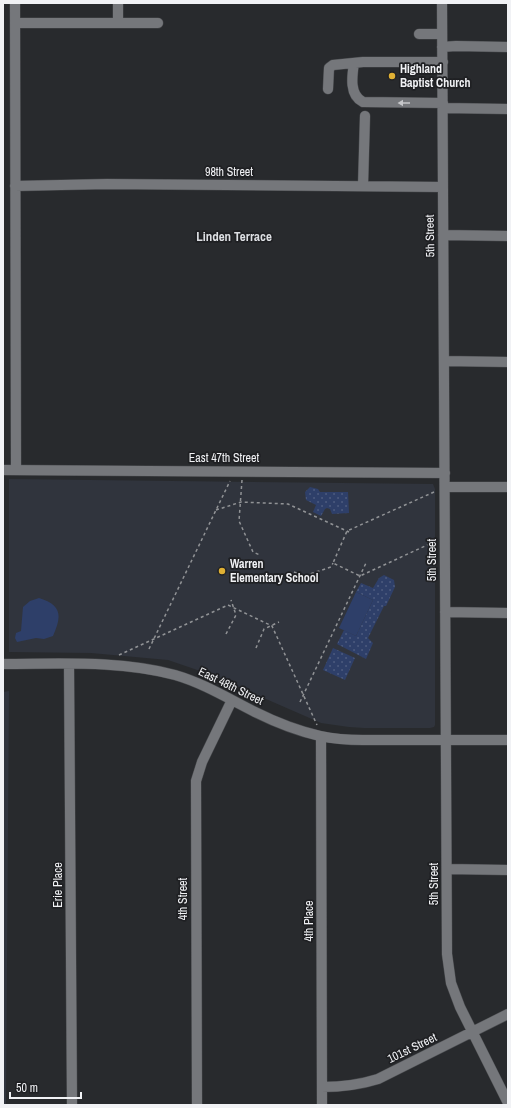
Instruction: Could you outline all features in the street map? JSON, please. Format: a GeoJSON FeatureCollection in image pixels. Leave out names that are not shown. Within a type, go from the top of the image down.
{"type":"FeatureCollection","features":[{"type":"Feature","properties":{"kind":"street"},"geometry":{"type":"LineString","coordinates":[[15,3],[16,470]]}},
{"type":"Feature","properties":{"kind":"street"},"geometry":{"type":"LineString","coordinates":[[118,3],[118,23]]}},
{"type":"Feature","properties":{"kind":"street","name":"5th Street"},"geometry":{"type":"LineString","coordinates":[[442,3],[447,954],[451,983],[460,1007],[508,1103]]}},
{"type":"Feature","properties":{"kind":"street"},"geometry":{"type":"LineString","coordinates":[[15,23],[158,24]]}},
{"type":"Feature","properties":{"kind":"street"},"geometry":{"type":"LineString","coordinates":[[419,34],[442,34]]}},
{"type":"Feature","properties":{"kind":"street"},"geometry":{"type":"LineString","coordinates":[[442,48],[456,46],[508,47]]}},
{"type":"Feature","properties":{"kind":"street"},"geometry":{"type":"LineString","coordinates":[[328,89],[329,68],[333,65],[354,63],[442,62]]}},
{"type":"Feature","properties":{"kind":"street"},"geometry":{"type":"LineString","coordinates":[[354,63],[352,75],[354,92],[358,100],[363,102],[508,109]]}},
{"type":"Feature","properties":{"kind":"street"},"geometry":{"type":"LineString","coordinates":[[363,186],[365,116]]}},
{"type":"Feature","properties":{"kind":"street","name":"98th Street"},"geometry":{"type":"LineString","coordinates":[[15,186],[107,184],[443,187]]}},
{"type":"Feature","properties":{"kind":"street"},"geometry":{"type":"LineString","coordinates":[[443,235],[508,236]]}},
{"type":"Feature","properties":{"kind":"street"},"geometry":{"type":"LineString","coordinates":[[444,361],[508,362]]}},
{"type":"Feature","properties":{"kind":"street","name":"East 47th Street"},"geometry":{"type":"LineString","coordinates":[[3,470],[445,473]]}},
{"type":"Feature","properties":{"kind":"street"},"geometry":{"type":"LineString","coordinates":[[445,487],[508,487]]}},
{"type":"Feature","properties":{"kind":"street"},"geometry":{"type":"LineString","coordinates":[[445,612],[508,613]]}},
{"type":"Feature","properties":{"kind":"street","name":"East 48th Street"},"geometry":{"type":"LineString","coordinates":[[3,664],[116,664],[165,673],[192,681],[256,713],[283,724],[321,736],[362,740],[508,740]]}},
{"type":"Feature","properties":{"kind":"street","name":"Erie Place"},"geometry":{"type":"LineString","coordinates":[[69,664],[72,1105]]}},
{"type":"Feature","properties":{"kind":"street","name":"4th Street"},"geometry":{"type":"LineString","coordinates":[[197,1105],[196,782],[202,762],[232,700]]}},
{"type":"Feature","properties":{"kind":"street","name":"4th Place"},"geometry":{"type":"LineString","coordinates":[[321,736],[322,1105]]}},
{"type":"Feature","properties":{"kind":"street"},"geometry":{"type":"LineString","coordinates":[[447,869],[508,870]]}},
{"type":"Feature","properties":{"kind":"street","name":"101st Street"},"geometry":{"type":"LineString","coordinates":[[322,1087],[347,1087],[378,1079],[508,1014]]}},
{"type":"Feature","properties":{"kind":"path"},"geometry":{"type":"LineString","coordinates":[[239,471],[241,502],[239,521],[253,552],[260,555]]}},
{"type":"Feature","properties":{"kind":"path"},"geometry":{"type":"LineString","coordinates":[[149,649],[216,510],[239,471]]}},
{"type":"Feature","properties":{"kind":"path"},"geometry":{"type":"LineString","coordinates":[[294,572],[304,576],[331,568],[348,532],[445,487]]}},
{"type":"Feature","properties":{"kind":"path"},"geometry":{"type":"LineString","coordinates":[[216,510],[241,502],[288,504],[348,532]]}},
{"type":"Feature","properties":{"kind":"path"},"geometry":{"type":"LineString","coordinates":[[360,576],[445,537]]}},
{"type":"Feature","properties":{"kind":"path"},"geometry":{"type":"LineString","coordinates":[[333,563],[360,576]]}},
{"type":"Feature","properties":{"kind":"path"},"geometry":{"type":"LineString","coordinates":[[300,702],[366,563]]}},
{"type":"Feature","properties":{"kind":"path"},"geometry":{"type":"LineString","coordinates":[[226,634],[236,615],[231,600]]}},
{"type":"Feature","properties":{"kind":"path"},"geometry":{"type":"LineString","coordinates":[[119,655],[228,605],[272,626],[304,694],[321,736]]}},
{"type":"Feature","properties":{"kind":"path"},"geometry":{"type":"LineString","coordinates":[[256,648],[264,629],[279,622]]}},
{"type":"Feature","properties":{"kind":"shaded area","name":"Warren Elementary School"},"geometry":{"type":"Polygon","coordinates":[[[9,479],[433,484],[435,489],[434,727],[364,728],[321,723],[209,674],[168,660],[91,653],[9,652],[9,479]]]}},
{"type":"Feature","properties":{"kind":"shaded area"},"geometry":{"type":"Polygon","coordinates":[[[310,487],[318,489],[320,492],[348,492],[349,513],[332,514],[330,509],[327,508],[321,516],[313,512],[316,505],[306,500],[305,492],[310,487]]]}},
{"type":"Feature","properties":{"kind":"shaded area"},"geometry":{"type":"Polygon","coordinates":[[[384,575],[394,580],[395,587],[368,638],[373,643],[366,659],[337,644],[344,630],[356,636],[373,600],[356,592],[361,583],[373,588],[379,578],[384,575]]]}},
{"type":"Feature","properties":{"kind":"shaded area"},"geometry":{"type":"Polygon","coordinates":[[[356,592],[373,600],[356,636],[339,628],[356,592]]]}},
{"type":"Feature","properties":{"kind":"shaded area"},"geometry":{"type":"Polygon","coordinates":[[[39,598],[52,604],[58,612],[58,623],[53,636],[44,639],[36,638],[17,642],[15,638],[16,633],[21,631],[23,607],[30,601],[39,598]]]}},
{"type":"Feature","properties":{"kind":"shaded area"},"geometry":{"type":"Polygon","coordinates":[[[333,648],[355,658],[345,680],[323,670],[333,648]]]}},
{"type":"Feature","properties":{"kind":"shaded area"},"geometry":{"type":"Polygon","coordinates":[[[9,691],[6,1105],[3,1105],[3,692],[9,691]]]}},
{"type":"Feature","properties":{"kind":"place","name":"Highland Baptist Church"},"geometry":{"type":"Point","coordinates":[392,76]}},
{"type":"Feature","properties":{"kind":"place","name":"Warren Elementary School"},"geometry":{"type":"Point","coordinates":[222,571]}},
{"type":"Feature","properties":{"kind":"district","name":"Linden Terrace"},"geometry":{"type":"Point","coordinates":[234,236]}}]}
